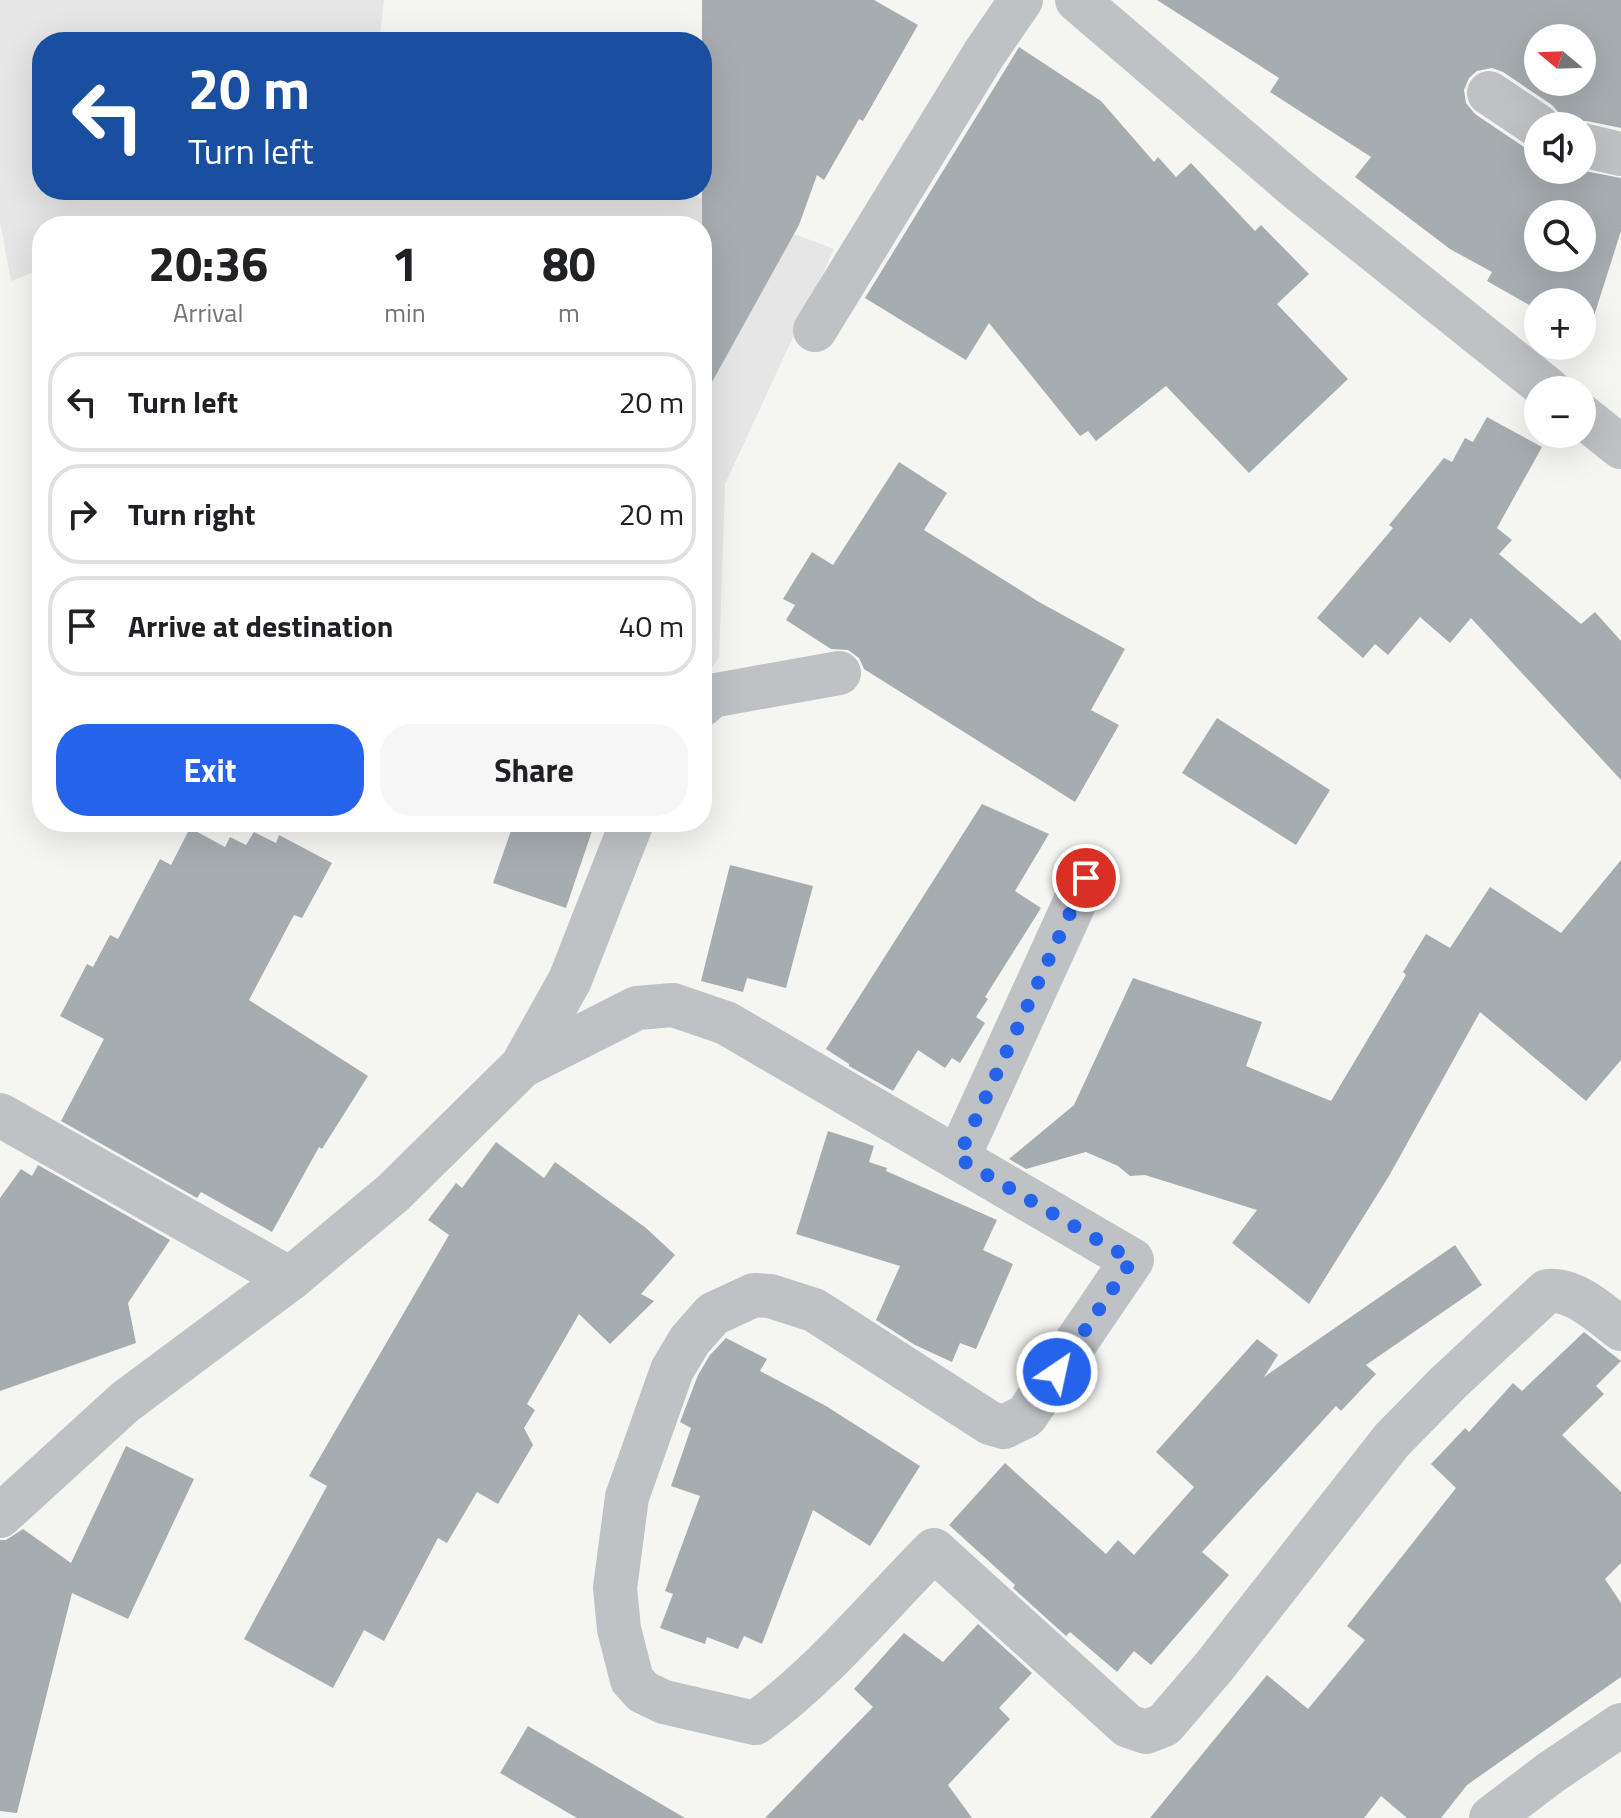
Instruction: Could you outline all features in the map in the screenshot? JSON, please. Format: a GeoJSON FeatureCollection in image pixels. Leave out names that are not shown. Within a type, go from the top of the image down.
{"type":"FeatureCollection","features":[{"type":"Feature","properties":{"kind":"street"},"geometry":{"type":"LineString","coordinates":[[815,330],[984,54],[1021,0]]}},
{"type":"Feature","properties":{"kind":"street"},"geometry":{"type":"LineString","coordinates":[[1077,0],[1299,190],[1532,376]]}},
{"type":"Feature","properties":{"kind":"street"},"geometry":{"type":"LineString","coordinates":[[1489,93],[1524,117]]}},
{"type":"Feature","properties":{"kind":"street"},"geometry":{"type":"LineString","coordinates":[[1596,148],[1621,154]]}},
{"type":"Feature","properties":{"kind":"street"},"geometry":{"type":"LineString","coordinates":[[1596,427],[1621,447]]}},
{"type":"Feature","properties":{"kind":"street"},"geometry":{"type":"LineString","coordinates":[[712,696],[839,673]]}},
{"type":"Feature","properties":{"kind":"street"},"geometry":{"type":"LineString","coordinates":[[0,1516],[125,1402],[290,1279],[393,1193],[522,1066],[570,980],[628,832]]}},
{"type":"Feature","properties":{"kind":"street"},"geometry":{"type":"LineString","coordinates":[[958,1158],[1086,878]]}},
{"type":"Feature","properties":{"kind":"street"},"geometry":{"type":"LineString","coordinates":[[522,1066],[637,1008],[673,1005],[726,1023],[1132,1260],[1026,1416],[1004,1427],[990,1423],[814,1310],[770,1296],[754,1295],[713,1314],[690,1340],[672,1370],[627,1497],[615,1588],[619,1629],[632,1680],[643,1692],[664,1702],[755,1723],[829,1658],[934,1550],[1128,1726],[1146,1732],[1164,1725],[1213,1668],[1392,1440],[1547,1291],[1567,1293],[1621,1329]]}},
{"type":"Feature","properties":{"kind":"street"},"geometry":{"type":"LineString","coordinates":[[0,1115],[290,1279]]}},
{"type":"Feature","properties":{"kind":"street"},"geometry":{"type":"LineString","coordinates":[[1491,1818],[1621,1725]]}},
{"type":"Feature","properties":{"kind":"shaded area"},"geometry":{"type":"Polygon","coordinates":[[[0,0],[384,0],[380,32],[32,32],[32,200],[704,200],[834,249],[725,484],[719,658],[712,667],[712,216],[32,216],[32,273],[11,281],[0,222],[0,0]]]}},
{"type":"Feature","properties":{"kind":"building"},"geometry":{"type":"Polygon","coordinates":[[[702,0],[874,0],[918,25],[863,121],[859,119],[824,180],[817,175],[799,225],[712,382],[712,216],[702,216],[702,200],[712,200],[712,32],[702,32],[702,0]]]}},
{"type":"Feature","properties":{"kind":"building"},"geometry":{"type":"Polygon","coordinates":[[[1157,0],[1621,0],[1621,128],[1596,123],[1596,112],[1558,112],[1539,96],[1596,96],[1596,24],[1524,24],[1524,86],[1492,68],[1477,71],[1469,78],[1464,90],[1466,103],[1475,114],[1524,147],[1524,184],[1596,184],[1596,173],[1621,178],[1621,231],[1596,310],[1596,288],[1524,288],[1524,302],[1487,281],[1492,272],[1450,249],[1355,177],[1371,157],[1270,92],[1279,78],[1157,0]]]}},
{"type":"Feature","properties":{"kind":"building"},"geometry":{"type":"Polygon","coordinates":[[[1019,47],[1101,101],[1154,162],[1158,157],[1176,177],[1191,163],[1255,231],[1261,225],[1309,274],[1277,304],[1348,379],[1249,473],[1166,386],[1096,441],[1088,431],[1080,436],[989,323],[966,360],[865,298],[1019,47]]]}},
{"type":"Feature","properties":{"kind":"building"},"geometry":{"type":"Polygon","coordinates":[[[1487,417],[1524,437],[1524,448],[1541,448],[1497,528],[1512,540],[1499,554],[1581,624],[1595,612],[1621,641],[1621,780],[1471,618],[1450,643],[1420,617],[1388,655],[1375,644],[1363,658],[1317,618],[1393,528],[1389,525],[1444,458],[1452,462],[1465,438],[1473,442],[1487,417]]]}},
{"type":"Feature","properties":{"kind":"building"},"geometry":{"type":"Polygon","coordinates":[[[899,462],[947,493],[924,530],[1039,602],[1125,649],[1091,710],[1119,725],[1075,802],[864,669],[859,658],[848,650],[831,649],[786,620],[795,605],[783,599],[812,552],[833,565],[899,462]]]}},
{"type":"Feature","properties":{"kind":"building"},"geometry":{"type":"Polygon","coordinates":[[[1217,718],[1330,790],[1296,845],[1182,773],[1217,718]]]}},
{"type":"Feature","properties":{"kind":"building"},"geometry":{"type":"Polygon","coordinates":[[[982,804],[1049,834],[1015,891],[1041,908],[985,997],[988,999],[976,1017],[985,1023],[960,1063],[952,1058],[945,1068],[918,1050],[893,1091],[826,1049],[982,804]]]}},
{"type":"Feature","properties":{"kind":"building"},"geometry":{"type":"Polygon","coordinates":[[[188,832],[197,832],[225,847],[230,837],[246,845],[254,832],[276,843],[279,835],[332,863],[302,918],[294,915],[249,1000],[368,1076],[322,1149],[319,1147],[272,1232],[201,1192],[197,1198],[61,1121],[104,1039],[60,1016],[87,964],[93,967],[110,935],[118,939],[160,859],[171,865],[188,832]]]}},
{"type":"Feature","properties":{"kind":"building"},"geometry":{"type":"Polygon","coordinates":[[[511,832],[592,832],[566,908],[493,883],[511,832]]]}},
{"type":"Feature","properties":{"kind":"building"},"geometry":{"type":"Polygon","coordinates":[[[1621,860],[1621,1060],[1586,1101],[1480,1012],[1389,1176],[1309,1304],[1232,1243],[1257,1210],[1145,1175],[1130,1176],[1118,1166],[1086,1152],[1026,1169],[1009,1159],[1074,1105],[1133,978],[1262,1022],[1246,1066],[1331,1101],[1406,975],[1403,972],[1426,934],[1450,948],[1490,887],[1561,933],[1621,860]]]}},
{"type":"Feature","properties":{"kind":"building"},"geometry":{"type":"Polygon","coordinates":[[[730,865],[813,886],[786,988],[747,978],[743,992],[701,981],[730,865]]]}},
{"type":"Feature","properties":{"kind":"building"},"geometry":{"type":"Polygon","coordinates":[[[828,1131],[874,1146],[869,1162],[887,1168],[886,1171],[997,1220],[983,1250],[1013,1264],[976,1349],[960,1343],[952,1362],[915,1345],[876,1320],[900,1266],[796,1234],[828,1131]]]}},
{"type":"Feature","properties":{"kind":"building"},"geometry":{"type":"Polygon","coordinates":[[[496,1142],[544,1178],[555,1162],[646,1228],[675,1255],[641,1294],[654,1301],[610,1344],[579,1314],[527,1404],[535,1410],[524,1428],[533,1445],[498,1504],[477,1492],[447,1543],[438,1538],[384,1641],[364,1630],[333,1688],[244,1639],[327,1486],[309,1476],[449,1235],[428,1220],[456,1183],[462,1188],[496,1142]]]}},
{"type":"Feature","properties":{"kind":"building"},"geometry":{"type":"Polygon","coordinates":[[[38,1165],[170,1240],[128,1303],[136,1343],[0,1391],[0,1198],[21,1169],[32,1176],[38,1165]]]}},
{"type":"Feature","properties":{"kind":"building"},"geometry":{"type":"Polygon","coordinates":[[[1455,1245],[1482,1285],[1366,1365],[1376,1374],[1341,1411],[1336,1406],[1202,1552],[1229,1575],[1151,1665],[1134,1651],[1117,1672],[1070,1632],[1066,1636],[949,1525],[1005,1463],[1106,1554],[1118,1540],[1134,1555],[1194,1487],[1156,1452],[1257,1339],[1278,1355],[1264,1377],[1455,1245]]]}},
{"type":"Feature","properties":{"kind":"building"},"geometry":{"type":"Polygon","coordinates":[[[1584,1332],[1621,1361],[1596,1386],[1604,1394],[1562,1435],[1621,1492],[1621,1563],[1605,1579],[1621,1603],[1621,1677],[1467,1785],[1441,1818],[1407,1818],[1381,1796],[1364,1818],[1150,1818],[1267,1675],[1308,1709],[1365,1640],[1347,1626],[1456,1488],[1431,1464],[1465,1428],[1469,1432],[1513,1383],[1522,1391],[1584,1332]]]}},
{"type":"Feature","properties":{"kind":"building"},"geometry":{"type":"Polygon","coordinates":[[[726,1338],[767,1359],[760,1371],[826,1406],[920,1466],[870,1546],[813,1510],[762,1644],[744,1636],[738,1649],[707,1637],[705,1644],[660,1628],[673,1594],[665,1591],[700,1496],[671,1486],[691,1428],[680,1422],[698,1375],[710,1355],[726,1338]]]}},
{"type":"Feature","properties":{"kind":"building"},"geometry":{"type":"Polygon","coordinates":[[[126,1446],[194,1479],[128,1619],[72,1593],[17,1813],[0,1811],[0,1540],[6,1540],[23,1529],[71,1563],[126,1446]]]}},
{"type":"Feature","properties":{"kind":"building"},"geometry":{"type":"Polygon","coordinates":[[[978,1624],[1032,1673],[999,1708],[1010,1719],[948,1785],[972,1818],[765,1818],[873,1707],[854,1689],[904,1633],[943,1662],[978,1624]]]}},
{"type":"Feature","properties":{"kind":"building"},"geometry":{"type":"Polygon","coordinates":[[[528,1726],[685,1818],[577,1818],[500,1773],[528,1726]]]}},
{"type":"Feature","properties":{"kind":"route"},"geometry":{"type":"LineString","coordinates":[[1057,1372],[1132,1260],[958,1158],[1086,878]]}}]}
